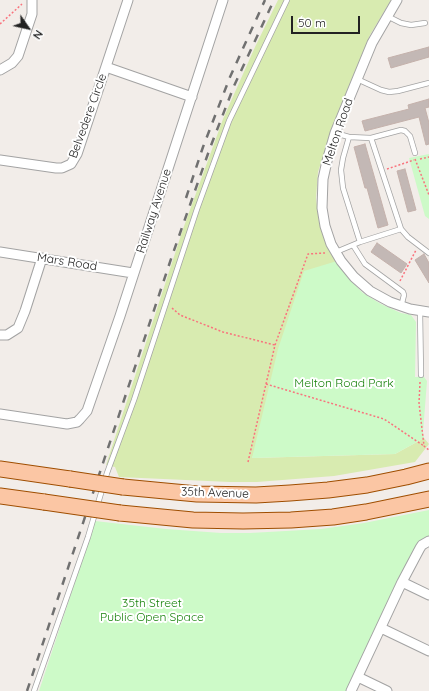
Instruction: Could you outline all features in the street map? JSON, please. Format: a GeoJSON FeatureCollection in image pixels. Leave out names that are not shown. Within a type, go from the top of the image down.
{"type":"FeatureCollection","features":[{"type":"Feature","properties":{"kind":"main road","name":"35th Avenue"},"geometry":{"type":"LineString","coordinates":[[0,469],[123,487],[197,494],[290,493],[367,485],[429,471]]}},
{"type":"Feature","properties":{"kind":"main road"},"geometry":{"type":"LineString","coordinates":[[0,496],[120,513],[194,520],[242,521],[291,520],[333,516],[366,512],[429,499]]}},
{"type":"Feature","properties":{"kind":"street"},"geometry":{"type":"LineString","coordinates":[[0,70],[12,63],[18,56],[32,14],[32,0]]}},
{"type":"Feature","properties":{"kind":"street","name":"Belvedere Circle"},"geometry":{"type":"LineString","coordinates":[[0,160],[56,168],[62,168],[71,164],[77,154],[128,0]]}},
{"type":"Feature","properties":{"kind":"street","name":"Railway Avenue"},"geometry":{"type":"LineString","coordinates":[[0,414],[67,424],[73,423],[80,419],[88,406],[223,0]]}},
{"type":"Feature","properties":{"kind":"street","name":"Melton Road"},"geometry":{"type":"LineString","coordinates":[[397,0],[372,43],[335,133],[324,170],[322,198],[327,231],[336,252],[347,269],[362,284],[380,297],[400,306],[425,312]]}},
{"type":"Feature","properties":{"kind":"street"},"geometry":{"type":"LineString","coordinates":[[106,67],[192,97]]}},
{"type":"Feature","properties":{"kind":"street","name":"Mars Road"},"geometry":{"type":"LineString","coordinates":[[0,252],[133,273]]}},
{"type":"Feature","properties":{"kind":"street"},"geometry":{"type":"LineString","coordinates":[[0,335],[7,335],[18,328],[42,258]]}},
{"type":"Feature","properties":{"kind":"street"},"geometry":{"type":"LineString","coordinates":[[351,691],[402,582],[422,544],[429,541]]}},
{"type":"Feature","properties":{"kind":"street"},"geometry":{"type":"LineString","coordinates":[[402,582],[429,595]]}},
{"type":"Feature","properties":{"kind":"street"},"geometry":{"type":"LineString","coordinates":[[381,628],[429,651]]}},
{"type":"Feature","properties":{"kind":"street"},"geometry":{"type":"LineString","coordinates":[[358,677],[387,691]]}},
{"type":"Feature","properties":{"kind":"lane"},"geometry":{"type":"LineString","coordinates":[[34,691],[88,537],[108,473],[134,400],[197,209],[229,121],[287,0]]}},
{"type":"Feature","properties":{"kind":"lane"},"geometry":{"type":"LineString","coordinates":[[387,16],[401,23],[411,25],[425,23]]}},
{"type":"Feature","properties":{"kind":"lane"},"geometry":{"type":"LineString","coordinates":[[357,79],[389,92],[429,83]]}},
{"type":"Feature","properties":{"kind":"lane"},"geometry":{"type":"LineString","coordinates":[[335,133],[349,137],[371,138],[401,130],[405,131],[410,136],[415,153]]}},
{"type":"Feature","properties":{"kind":"lane"},"geometry":{"type":"LineString","coordinates":[[349,137],[343,158],[343,188],[360,242]]}},
{"type":"Feature","properties":{"kind":"lane"},"geometry":{"type":"LineString","coordinates":[[371,138],[401,229],[408,237],[429,253]]}},
{"type":"Feature","properties":{"kind":"lane"},"geometry":{"type":"LineString","coordinates":[[336,252],[360,242],[401,229]]}},
{"type":"Feature","properties":{"kind":"lane"},"geometry":{"type":"LineString","coordinates":[[353,245],[365,264],[397,286],[404,293],[400,306]]}},
{"type":"Feature","properties":{"kind":"lane"},"geometry":{"type":"LineString","coordinates":[[421,375],[425,312]]}},
{"type":"Feature","properties":{"kind":"path"},"geometry":{"type":"LineString","coordinates":[[0,24],[27,0]]}},
{"type":"Feature","properties":{"kind":"path"},"geometry":{"type":"LineString","coordinates":[[415,153],[416,160],[429,195]]}},
{"type":"Feature","properties":{"kind":"path"},"geometry":{"type":"LineString","coordinates":[[382,171],[416,160],[429,158]]}},
{"type":"Feature","properties":{"kind":"path"},"geometry":{"type":"LineString","coordinates":[[397,286],[418,245]]}},
{"type":"Feature","properties":{"kind":"path"},"geometry":{"type":"LineString","coordinates":[[248,462],[275,345],[308,254],[336,252]]}},
{"type":"Feature","properties":{"kind":"path"},"geometry":{"type":"LineString","coordinates":[[166,302],[180,315],[223,332],[275,345]]}},
{"type":"Feature","properties":{"kind":"path"},"geometry":{"type":"LineString","coordinates":[[421,375],[419,403],[424,446]]}},
{"type":"Feature","properties":{"kind":"path"},"geometry":{"type":"LineString","coordinates":[[266,384],[384,419],[429,450]]}},
{"type":"Feature","properties":{"kind":"green space"},"geometry":{"type":"Polygon","coordinates":[[[278,0],[391,0],[370,35],[335,120],[318,172],[316,198],[319,221],[326,242],[337,261],[252,458],[395,454],[424,438],[429,444],[415,462],[334,476],[257,482],[119,477],[115,467],[106,465],[183,229],[223,119],[278,0]]]}},
{"type":"Feature","properties":{"kind":"green space"},"geometry":{"type":"Polygon","coordinates":[[[429,154],[429,219],[425,216],[409,158],[429,154]]]}},
{"type":"Feature","properties":{"kind":"green space","name":"Melton Road Park"},"geometry":{"type":"Polygon","coordinates":[[[337,261],[348,278],[363,293],[381,304],[401,313],[411,315],[416,322],[415,377],[424,377],[427,381],[423,432],[424,438],[395,454],[252,458],[278,349],[304,271],[337,261]]]}},
{"type":"Feature","properties":{"kind":"green space","name":"35th Street Public Open Space"},"geometry":{"type":"Polygon","coordinates":[[[429,510],[429,538],[351,691],[39,691],[95,521],[166,529],[221,533],[250,533],[321,529],[364,523],[429,510]]]}},
{"type":"Feature","properties":{"kind":"building"},"geometry":{"type":"Polygon","coordinates":[[[429,47],[429,57],[391,68],[388,58],[429,47]]]}},
{"type":"Feature","properties":{"kind":"building"},"geometry":{"type":"Polygon","coordinates":[[[429,99],[429,107],[425,108],[429,123],[429,144],[426,145],[419,117],[365,131],[362,121],[409,109],[408,105],[429,99]]]}},
{"type":"Feature","properties":{"kind":"building"},"geometry":{"type":"Polygon","coordinates":[[[365,144],[388,225],[378,228],[354,147],[365,144]]]}},
{"type":"Feature","properties":{"kind":"building"},"geometry":{"type":"Polygon","coordinates":[[[405,169],[416,210],[408,212],[397,171],[405,169]]]}},
{"type":"Feature","properties":{"kind":"building"},"geometry":{"type":"Polygon","coordinates":[[[377,243],[407,264],[401,273],[371,252],[377,243]]]}},
{"type":"Feature","properties":{"kind":"building"},"geometry":{"type":"Polygon","coordinates":[[[424,254],[429,263],[429,283],[415,260],[424,254]]]}},
{"type":"Feature","properties":{"kind":"railway"},"geometry":{"type":"LineString","coordinates":[[186,198],[203,147],[230,77],[265,0]]}},
{"type":"Feature","properties":{"kind":"railway"},"geometry":{"type":"LineString","coordinates":[[27,691],[172,256],[210,148],[234,86],[274,0]]}}]}
